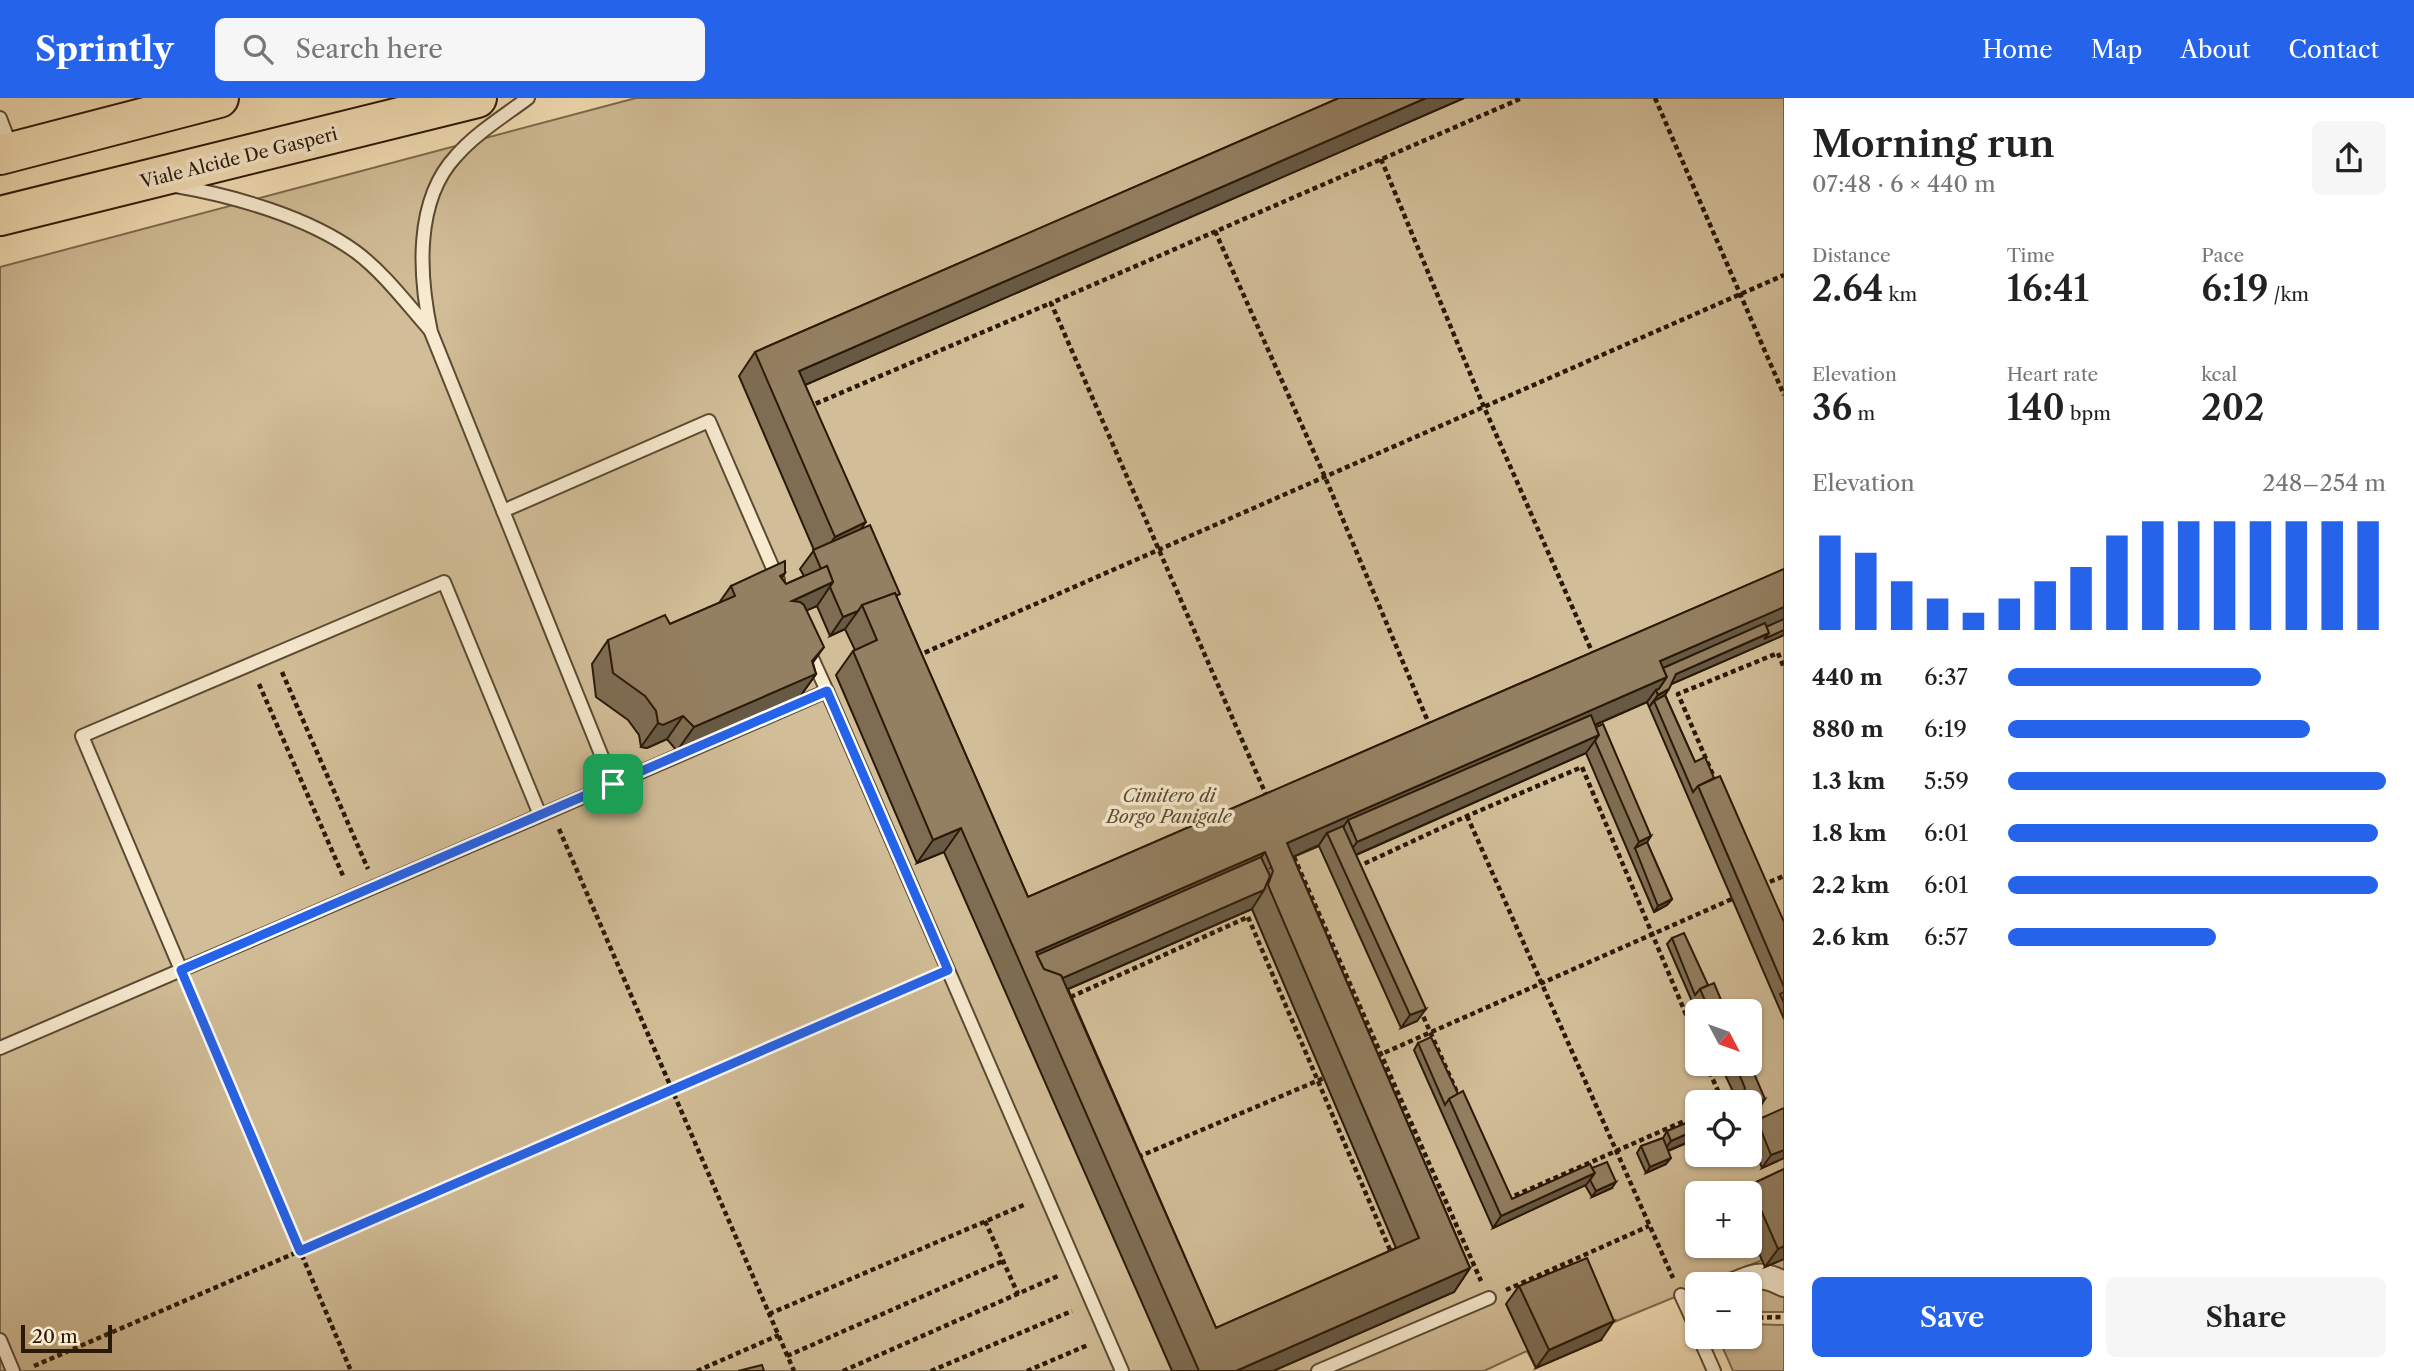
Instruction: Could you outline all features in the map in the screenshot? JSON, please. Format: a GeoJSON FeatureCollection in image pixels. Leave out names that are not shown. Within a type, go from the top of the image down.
{"type":"FeatureCollection","features":[{"type":"Feature","properties":{"kind":"main road"},"geometry":{"type":"LineString","coordinates":[[4,141],[219,98]]}},
{"type":"Feature","properties":{"kind":"main road","name":"Viale Alcide De Gasperi"},"geometry":{"type":"LineString","coordinates":[[0,216],[477,98]]}},
{"type":"Feature","properties":{"kind":"street"},"geometry":{"type":"LineString","coordinates":[[1762,1275],[1784,1284]]}},
{"type":"Feature","properties":{"kind":"lane"},"geometry":{"type":"LineString","coordinates":[[528,98],[454,157],[439,183],[428,214],[422,262],[424,297],[431,332],[613,784]]}},
{"type":"Feature","properties":{"kind":"lane"},"geometry":{"type":"LineString","coordinates":[[145,180],[224,195],[312,227],[356,252],[394,289],[431,332]]}},
{"type":"Feature","properties":{"kind":"lane"},"geometry":{"type":"LineString","coordinates":[[503,511],[709,421],[781,587]]}},
{"type":"Feature","properties":{"kind":"lane"},"geometry":{"type":"LineString","coordinates":[[181,970],[82,736],[444,582],[546,813]]}},
{"type":"Feature","properties":{"kind":"lane"},"geometry":{"type":"LineString","coordinates":[[799,629],[1122,1371]]}},
{"type":"Feature","properties":{"kind":"lane"},"geometry":{"type":"LineString","coordinates":[[0,1048],[827,691]]}},
{"type":"Feature","properties":{"kind":"lane"},"geometry":{"type":"LineString","coordinates":[[1318,1371],[1489,1298]]}},
{"type":"Feature","properties":{"kind":"lane"},"geometry":{"type":"LineString","coordinates":[[0,1340],[13,1371]]}},
{"type":"Feature","properties":{"kind":"lane"},"geometry":{"type":"LineString","coordinates":[[1704,1349],[1714,1371]]}},
{"type":"Feature","properties":{"kind":"path"},"geometry":{"type":"LineString","coordinates":[[800,411],[1522,98]]}},
{"type":"Feature","properties":{"kind":"path"},"geometry":{"type":"LineString","coordinates":[[1655,98],[1784,395]]}},
{"type":"Feature","properties":{"kind":"path"},"geometry":{"type":"LineString","coordinates":[[1381,159],[1484,407],[1593,654],[1580,659]]}},
{"type":"Feature","properties":{"kind":"path"},"geometry":{"type":"LineString","coordinates":[[1215,231],[1325,477],[1429,724],[1417,730]]}},
{"type":"Feature","properties":{"kind":"path"},"geometry":{"type":"LineString","coordinates":[[909,660],[1784,275]]}},
{"type":"Feature","properties":{"kind":"path"},"geometry":{"type":"LineString","coordinates":[[1051,303],[1269,802]]}},
{"type":"Feature","properties":{"kind":"path"},"geometry":{"type":"LineString","coordinates":[[1717,783],[1678,694],[1784,650]]}},
{"type":"Feature","properties":{"kind":"path"},"geometry":{"type":"LineString","coordinates":[[1777,653],[1784,668]]}},
{"type":"Feature","properties":{"kind":"path"},"geometry":{"type":"LineString","coordinates":[[274,654],[376,886]]}},
{"type":"Feature","properties":{"kind":"path"},"geometry":{"type":"LineString","coordinates":[[250,664],[352,896]]}},
{"type":"Feature","properties":{"kind":"path"},"geometry":{"type":"LineString","coordinates":[[1356,868],[1467,816],[1582,767],[1685,1012]]}},
{"type":"Feature","properties":{"kind":"path"},"geometry":{"type":"LineString","coordinates":[[1266,795],[1278,790]]}},
{"type":"Feature","properties":{"kind":"path"},"geometry":{"type":"LineString","coordinates":[[546,813],[672,1089],[794,1371]]}},
{"type":"Feature","properties":{"kind":"path"},"geometry":{"type":"LineString","coordinates":[[1467,816],[1649,1226],[1685,1294]]}},
{"type":"Feature","properties":{"kind":"path"},"geometry":{"type":"LineString","coordinates":[[1294,857],[1379,1055],[1489,1298],[1649,1226]]}},
{"type":"Feature","properties":{"kind":"path"},"geometry":{"type":"LineString","coordinates":[[1756,873],[1758,887],[1766,896]]}},
{"type":"Feature","properties":{"kind":"path"},"geometry":{"type":"LineString","coordinates":[[1758,887],[1784,876]]}},
{"type":"Feature","properties":{"kind":"path"},"geometry":{"type":"LineString","coordinates":[[1368,1060],[1731,899]]}},
{"type":"Feature","properties":{"kind":"path"},"geometry":{"type":"LineString","coordinates":[[1248,917],[1317,1081],[1393,1257],[1202,1343],[1053,1005],[1248,917]]}},
{"type":"Feature","properties":{"kind":"path"},"geometry":{"type":"LineString","coordinates":[[181,970],[351,1371]]}},
{"type":"Feature","properties":{"kind":"path"},"geometry":{"type":"LineString","coordinates":[[22,1371],[948,970]]}},
{"type":"Feature","properties":{"kind":"path"},"geometry":{"type":"LineString","coordinates":[[1419,1007],[1463,1104]]}},
{"type":"Feature","properties":{"kind":"path"},"geometry":{"type":"LineString","coordinates":[[1136,1158],[1324,1078]]}},
{"type":"Feature","properties":{"kind":"path"},"geometry":{"type":"LineString","coordinates":[[1500,1188],[1506,1199],[1685,1121]]}},
{"type":"Feature","properties":{"kind":"path"},"geometry":{"type":"LineString","coordinates":[[769,1314],[1046,1195]]}},
{"type":"Feature","properties":{"kind":"path"},"geometry":{"type":"LineString","coordinates":[[985,1221],[1018,1294]]}},
{"type":"Feature","properties":{"kind":"path"},"geometry":{"type":"LineString","coordinates":[[787,1356],[1003,1261]]}},
{"type":"Feature","properties":{"kind":"path"},"geometry":{"type":"LineString","coordinates":[[843,1371],[1078,1267]]}},
{"type":"Feature","properties":{"kind":"path"},"geometry":{"type":"LineString","coordinates":[[931,1371],[1093,1302]]}},
{"type":"Feature","properties":{"kind":"path"},"geometry":{"type":"LineString","coordinates":[[1762,1318],[1784,1317]]}},
{"type":"Feature","properties":{"kind":"path"},"geometry":{"type":"LineString","coordinates":[[698,1371],[779,1335]]}},
{"type":"Feature","properties":{"kind":"path"},"geometry":{"type":"LineString","coordinates":[[1027,1371],[1108,1337]]}},
{"type":"Feature","properties":{"kind":"green space","name":"Cimitero di Borgo Panigale"},"geometry":{"type":"Polygon","coordinates":[[[636,98],[1784,98],[1784,1274],[1772,1269],[1762,1260],[1734,1272],[1685,1272],[1685,1293],[1597,1329],[1536,1368],[1527,1351],[1484,1371],[0,1371],[0,267],[636,98]]]}},
{"type":"Feature","properties":{"kind":"green space"},"geometry":{"type":"Polygon","coordinates":[[[1768,1286],[1784,1296],[1784,1312],[1762,1312],[1762,1288],[1768,1286]]]}},
{"type":"Feature","properties":{"kind":"green space"},"geometry":{"type":"Polygon","coordinates":[[[1762,1324],[1784,1325],[1784,1371],[1733,1371],[1723,1349],[1762,1349],[1762,1324]]]}},
{"type":"Feature","properties":{"kind":"building"},"geometry":{"type":"Polygon","coordinates":[[[1339,98],[1426,98],[799,371],[866,522],[835,537],[755,352],[1339,98]]]}},
{"type":"Feature","properties":{"kind":"building"},"geometry":{"type":"Polygon","coordinates":[[[870,525],[900,594],[896,596],[895,593],[862,605],[858,611],[843,617],[830,587],[833,582],[827,566],[821,569],[813,550],[870,525]]]}},
{"type":"Feature","properties":{"kind":"building"},"geometry":{"type":"Polygon","coordinates":[[[785,561],[785,573],[780,576],[786,584],[827,566],[833,582],[792,601],[804,605],[824,647],[812,661],[816,674],[694,727],[683,716],[663,725],[658,723],[656,711],[645,696],[613,673],[608,640],[665,615],[670,624],[735,596],[731,586],[785,561]]]}},
{"type":"Feature","properties":{"kind":"building"},"geometry":{"type":"Polygon","coordinates":[[[1784,569],[1784,607],[1660,661],[1667,677],[1287,843],[1470,1268],[1236,1371],[1199,1371],[961,828],[933,840],[853,651],[877,640],[862,605],[895,593],[1028,897],[1784,569]],[[1265,852],[1036,952],[1044,969],[1061,975],[1216,1328],[1419,1238],[1268,885],[1273,871],[1265,852]]]}},
{"type":"Feature","properties":{"kind":"building"},"geometry":{"type":"Polygon","coordinates":[[[1784,619],[1784,630],[1764,639],[1769,633],[1766,627],[1784,619]]]}},
{"type":"Feature","properties":{"kind":"building"},"geometry":{"type":"Polygon","coordinates":[[[1765,623],[1769,633],[1676,674],[1669,689],[1658,695],[1656,690],[1667,677],[1663,668],[1765,623]]]}},
{"type":"Feature","properties":{"kind":"building"},"geometry":{"type":"Polygon","coordinates":[[[1665,695],[1695,762],[1705,757],[1714,778],[1698,786],[1693,792],[1654,701],[1665,695]]]}},
{"type":"Feature","properties":{"kind":"building"},"geometry":{"type":"Polygon","coordinates":[[[1591,715],[1599,735],[1357,842],[1348,820],[1591,715]]]}},
{"type":"Feature","properties":{"kind":"building"},"geometry":{"type":"Polygon","coordinates":[[[1603,724],[1651,836],[1639,842],[1595,741],[1599,735],[1596,727],[1603,724]]]}},
{"type":"Feature","properties":{"kind":"building"},"geometry":{"type":"Polygon","coordinates":[[[1720,776],[1784,922],[1784,987],[1698,786],[1720,776]]]}},
{"type":"Feature","properties":{"kind":"building"},"geometry":{"type":"Polygon","coordinates":[[[1343,826],[1426,1009],[1410,1015],[1327,833],[1343,826]]]}},
{"type":"Feature","properties":{"kind":"building"},"geometry":{"type":"Polygon","coordinates":[[[1647,842],[1672,899],[1658,906],[1635,848],[1647,842]]]}},
{"type":"Feature","properties":{"kind":"building"},"geometry":{"type":"Polygon","coordinates":[[[1261,857],[1270,876],[1264,890],[1063,978],[1044,969],[1037,955],[1261,857]]]}},
{"type":"Feature","properties":{"kind":"building"},"geometry":{"type":"Polygon","coordinates":[[[1684,933],[1708,985],[1695,995],[1672,938],[1684,933]]]}},
{"type":"Feature","properties":{"kind":"building"},"geometry":{"type":"Polygon","coordinates":[[[1714,983],[1721,999],[1704,999],[1700,989],[1714,983]]]}},
{"type":"Feature","properties":{"kind":"building"},"geometry":{"type":"Polygon","coordinates":[[[1431,1037],[1458,1094],[1445,1105],[1418,1043],[1431,1037]]]}},
{"type":"Feature","properties":{"kind":"building"},"geometry":{"type":"Polygon","coordinates":[[[1740,1076],[1755,1076],[1761,1090],[1744,1090],[1740,1076]]]}},
{"type":"Feature","properties":{"kind":"building"},"geometry":{"type":"Polygon","coordinates":[[[1463,1091],[1512,1199],[1590,1164],[1595,1173],[1501,1216],[1449,1099],[1463,1091]]]}},
{"type":"Feature","properties":{"kind":"building"},"geometry":{"type":"Polygon","coordinates":[[[1784,1108],[1784,1150],[1771,1155],[1762,1132],[1762,1118],[1784,1108]]]}},
{"type":"Feature","properties":{"kind":"building"},"geometry":{"type":"Polygon","coordinates":[[[1685,1123],[1685,1135],[1671,1141],[1667,1131],[1685,1123]]]}},
{"type":"Feature","properties":{"kind":"building"},"geometry":{"type":"Polygon","coordinates":[[[1663,1138],[1671,1158],[1650,1167],[1641,1146],[1663,1138]]]}},
{"type":"Feature","properties":{"kind":"building"},"geometry":{"type":"Polygon","coordinates":[[[1607,1162],[1616,1182],[1596,1191],[1590,1180],[1595,1173],[1592,1168],[1607,1162]]]}},
{"type":"Feature","properties":{"kind":"building"},"geometry":{"type":"Polygon","coordinates":[[[1784,1169],[1784,1246],[1778,1249],[1762,1212],[1762,1181],[1758,1181],[1784,1169]]]}},
{"type":"Feature","properties":{"kind":"building"},"geometry":{"type":"Polygon","coordinates":[[[1587,1258],[1614,1321],[1549,1350],[1519,1286],[1587,1258]]]}},
{"type":"Feature","properties":{"kind":"building"},"geometry":{"type":"Polygon","coordinates":[[[762,1365],[764,1371],[738,1371],[762,1365]]]}},
{"type":"Feature","properties":{"kind":"route"},"geometry":{"type":"LineString","coordinates":[[827,691],[948,970],[300,1251],[181,970],[613,784],[827,691]]}}]}
